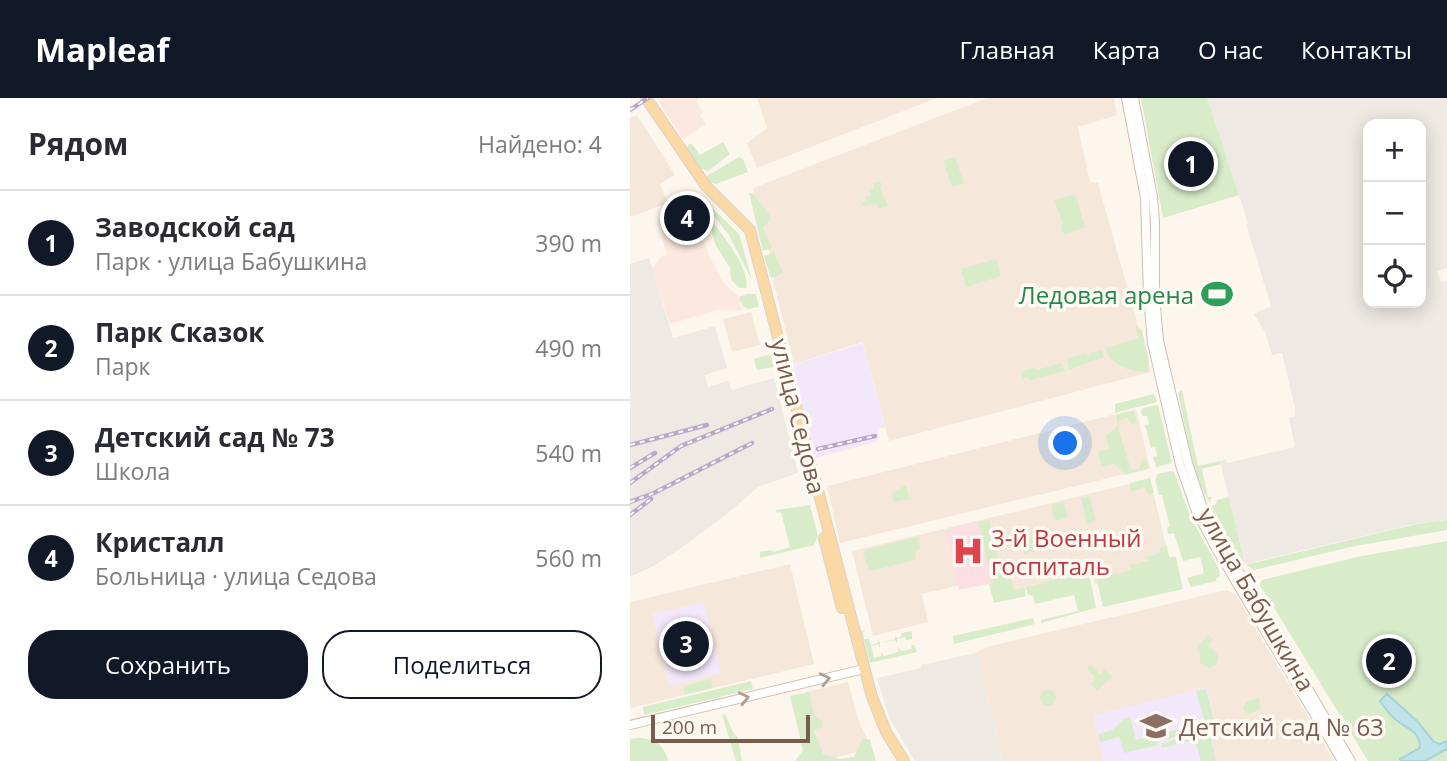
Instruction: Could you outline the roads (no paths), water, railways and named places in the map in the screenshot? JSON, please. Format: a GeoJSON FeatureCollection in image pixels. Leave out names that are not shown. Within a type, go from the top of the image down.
{"type":"FeatureCollection","features":[{"type":"Feature","properties":{"kind":"main road","name":"улица Седова"},"geometry":{"type":"LineString","coordinates":[[639,98],[701,190],[739,225],[746,237],[862,670],[878,715],[904,761]]}},
{"type":"Feature","properties":{"kind":"main road","name":"улица Седова"},"geometry":{"type":"LineString","coordinates":[[646,98],[706,186],[750,230],[872,717],[897,761]]}},
{"type":"Feature","properties":{"kind":"street","name":"улица Бабушкина"},"geometry":{"type":"LineString","coordinates":[[1126,98],[1145,198],[1152,343],[1171,430],[1188,488],[1199,518],[1214,545],[1342,761]]}},
{"type":"Feature","properties":{"kind":"street","name":"улица Бабушкина"},"geometry":{"type":"LineString","coordinates":[[1134,98],[1153,197],[1155,303],[1159,341],[1188,463],[1203,508],[1213,528],[1351,761]]}},
{"type":"Feature","properties":{"kind":"street"},"geometry":{"type":"LineString","coordinates":[[630,725],[862,670]]}},
{"type":"Feature","properties":{"kind":"water"},"geometry":{"type":"Polygon","coordinates":[[[1387,694],[1417,721],[1434,742],[1440,744],[1447,741],[1447,749],[1425,761],[1401,761],[1400,759],[1420,748],[1418,737],[1393,717],[1380,701],[1387,694]]]}},
{"type":"Feature","properties":{"kind":"railway"},"geometry":{"type":"LineString","coordinates":[[630,110],[648,98]]}},
{"type":"Feature","properties":{"kind":"railway"},"geometry":{"type":"LineString","coordinates":[[630,483],[681,446],[772,409]]}},
{"type":"Feature","properties":{"kind":"railway"},"geometry":{"type":"LineString","coordinates":[[630,445],[707,425]]}},
{"type":"Feature","properties":{"kind":"railway"},"geometry":{"type":"LineString","coordinates":[[818,449],[875,436]]}},
{"type":"Feature","properties":{"kind":"railway"},"geometry":{"type":"LineString","coordinates":[[630,502],[654,493],[752,443]]}},
{"type":"Feature","properties":{"kind":"railway"},"geometry":{"type":"LineString","coordinates":[[630,468],[655,453]]}},
{"type":"Feature","properties":{"kind":"railway"},"geometry":{"type":"LineString","coordinates":[[630,515],[651,499]]}},
{"type":"Feature","properties":{"kind":"place","name":"Заводской сад"},"geometry":{"type":"Point","coordinates":[1191,164]}},
{"type":"Feature","properties":{"kind":"place","name":"Кристалл"},"geometry":{"type":"Point","coordinates":[687,218]}},
{"type":"Feature","properties":{"kind":"place","name":"Ледовая арена"},"geometry":{"type":"Point","coordinates":[1217,294]}},
{"type":"Feature","properties":{"kind":"place","name":"3-й Военный госпиталь"},"geometry":{"type":"Point","coordinates":[968,551]}},
{"type":"Feature","properties":{"kind":"place","name":"Детский сад № 73"},"geometry":{"type":"Point","coordinates":[686,644]}},
{"type":"Feature","properties":{"kind":"place","name":"Парк Сказок"},"geometry":{"type":"Point","coordinates":[1389,661]}},
{"type":"Feature","properties":{"kind":"place","name":"Детский сад № 63"},"geometry":{"type":"Point","coordinates":[1156,726]}}]}
